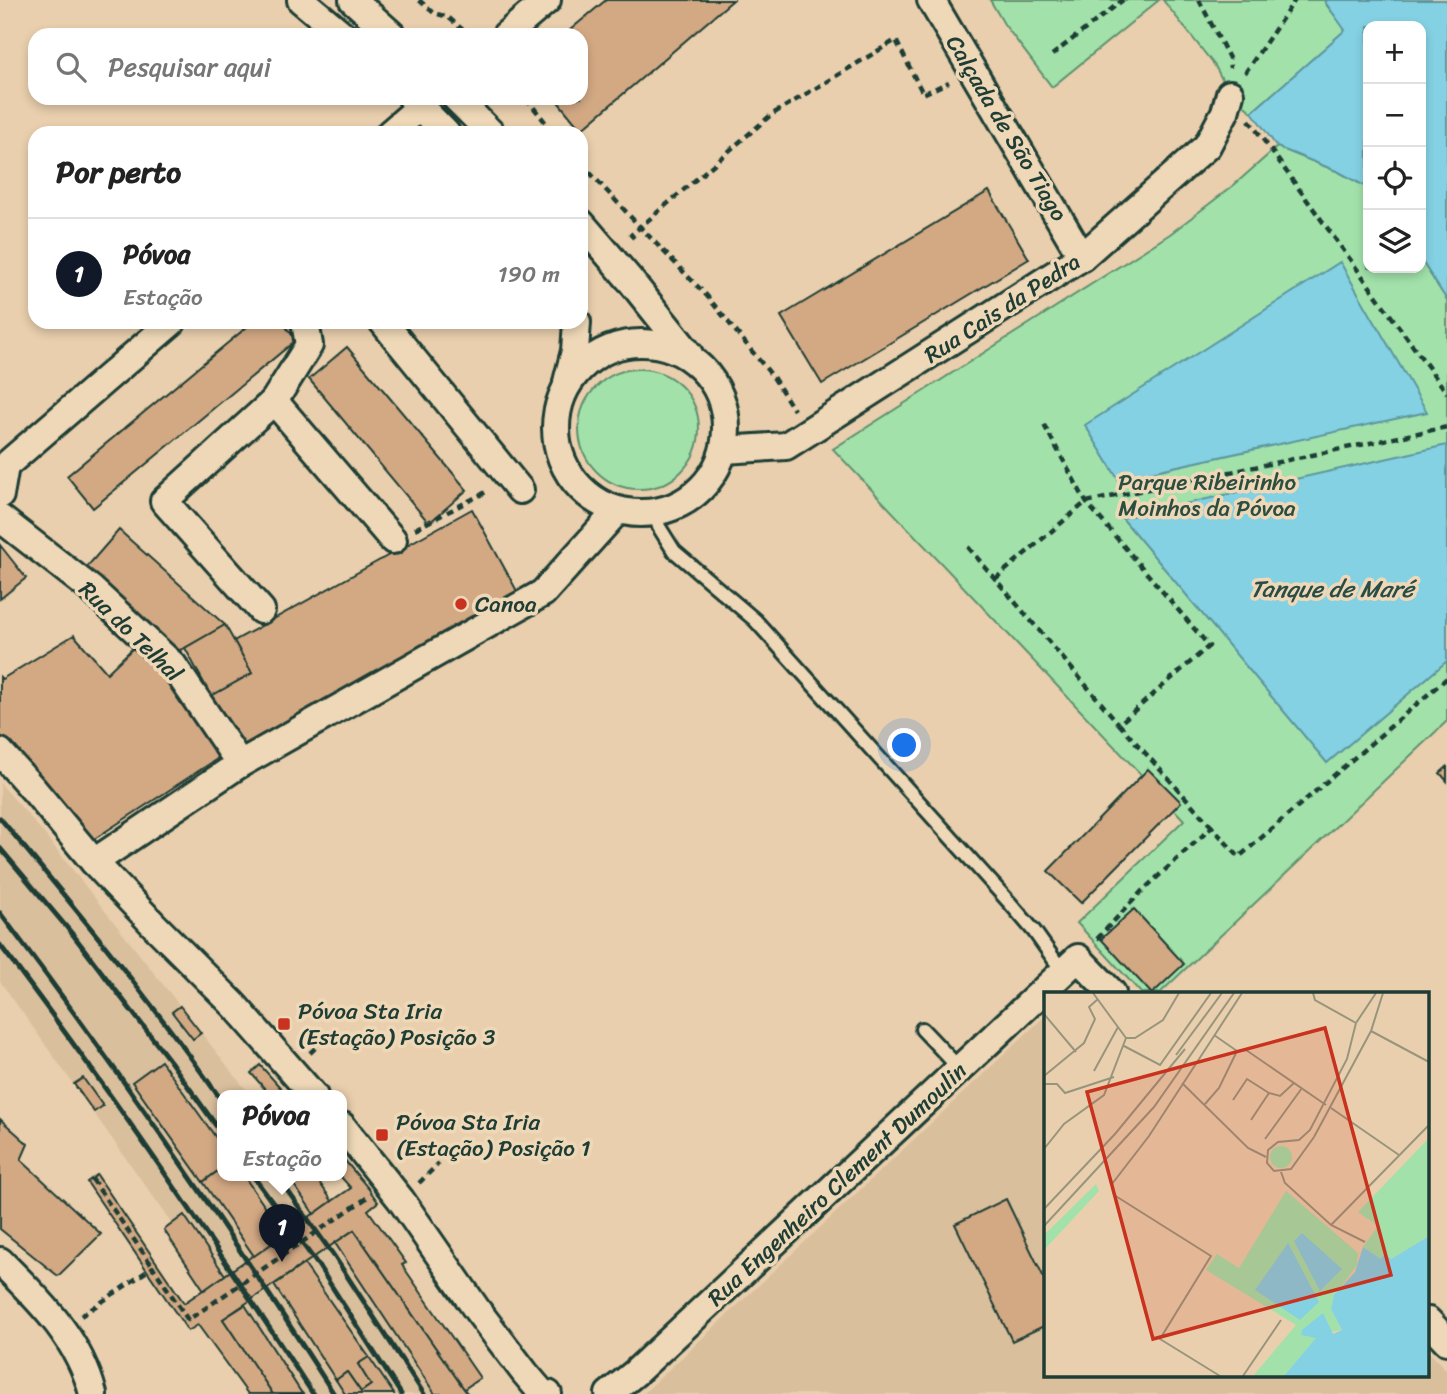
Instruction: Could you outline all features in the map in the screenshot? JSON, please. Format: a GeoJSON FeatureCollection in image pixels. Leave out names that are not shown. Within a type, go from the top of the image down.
{"type":"FeatureCollection","features":[{"type":"Feature","properties":{"kind":"street"},"geometry":{"type":"LineString","coordinates":[[301,0],[335,28]]}},
{"type":"Feature","properties":{"kind":"street"},"geometry":{"type":"LineString","coordinates":[[353,0],[384,28]]}},
{"type":"Feature","properties":{"kind":"street"},"geometry":{"type":"LineString","coordinates":[[514,28],[547,0]]}},
{"type":"Feature","properties":{"kind":"street","name":"Calçada de São Tiago"},"geometry":{"type":"LineString","coordinates":[[931,0],[1082,257]]}},
{"type":"Feature","properties":{"kind":"street","name":"Rua Cais da Pedra"},"geometry":{"type":"LineString","coordinates":[[724,450],[786,446],[1082,257],[1207,146],[1225,112],[1230,94]]}},
{"type":"Feature","properties":{"kind":"street"},"geometry":{"type":"LineString","coordinates":[[396,126],[413,105]]}},
{"type":"Feature","properties":{"kind":"street"},"geometry":{"type":"LineString","coordinates":[[419,105],[439,126]]}},
{"type":"Feature","properties":{"kind":"street"},"geometry":{"type":"LineString","coordinates":[[463,105],[484,126]]}},
{"type":"Feature","properties":{"kind":"street"},"geometry":{"type":"LineString","coordinates":[[577,329],[575,351],[558,407],[556,425],[557,443],[570,478],[583,492],[617,511],[655,513],[673,508],[691,498],[706,485],[717,469],[724,450],[727,431],[719,392],[709,375],[694,361],[588,231]]}},
{"type":"Feature","properties":{"kind":"street"},"geometry":{"type":"LineString","coordinates":[[0,495],[5,466],[165,329]]}},
{"type":"Feature","properties":{"kind":"street"},"geometry":{"type":"LineString","coordinates":[[261,610],[164,501],[274,401],[309,345],[306,329]]}},
{"type":"Feature","properties":{"kind":"street"},"geometry":{"type":"LineString","coordinates":[[389,329],[516,484]]}},
{"type":"Feature","properties":{"kind":"street"},"geometry":{"type":"LineString","coordinates":[[565,390],[587,362],[620,345],[659,344],[694,361]]}},
{"type":"Feature","properties":{"kind":"street"},"geometry":{"type":"LineString","coordinates":[[274,401],[393,540]]}},
{"type":"Feature","properties":{"kind":"street"},"geometry":{"type":"LineString","coordinates":[[93,862],[238,765],[543,593],[617,511]]}},
{"type":"Feature","properties":{"kind":"street","name":"Rua do Telhal"},"geometry":{"type":"LineString","coordinates":[[0,518],[90,589],[173,665],[238,761],[238,765]]}},
{"type":"Feature","properties":{"kind":"street"},"geometry":{"type":"LineString","coordinates":[[0,752],[93,862],[234,1005],[309,1090]]}},
{"type":"Feature","properties":{"kind":"street"},"geometry":{"type":"LineString","coordinates":[[1071,965],[1111,992]]}},
{"type":"Feature","properties":{"kind":"street","name":"Rua Engenheiro Clement Dumoulin"},"geometry":{"type":"LineString","coordinates":[[609,1394],[635,1373],[1071,965]]}},
{"type":"Feature","properties":{"kind":"street"},"geometry":{"type":"LineString","coordinates":[[347,1133],[401,1200],[477,1310],[525,1373],[542,1393],[548,1394]]}},
{"type":"Feature","properties":{"kind":"street"},"geometry":{"type":"LineString","coordinates":[[0,1261],[43,1304],[71,1343],[89,1379],[93,1394]]}},
{"type":"Feature","properties":{"kind":"street"},"geometry":{"type":"LineString","coordinates":[[1430,1323],[1447,1341]]}},
{"type":"Feature","properties":{"kind":"lane"},"geometry":{"type":"LineString","coordinates":[[655,513],[659,527],[674,551],[755,621],[1034,931],[1071,965]]}},
{"type":"Feature","properties":{"kind":"lane"},"geometry":{"type":"LineString","coordinates":[[922,1028],[960,1069]]}},
{"type":"Feature","properties":{"kind":"path"},"geometry":{"type":"LineString","coordinates":[[419,0],[434,13],[448,18],[460,28]]}},
{"type":"Feature","properties":{"kind":"path"},"geometry":{"type":"LineString","coordinates":[[1052,55],[1123,0]]}},
{"type":"Feature","properties":{"kind":"path"},"geometry":{"type":"LineString","coordinates":[[1199,0],[1229,58],[1230,94],[1447,393]]}},
{"type":"Feature","properties":{"kind":"path"},"geometry":{"type":"LineString","coordinates":[[1230,94],[1295,0]]}},
{"type":"Feature","properties":{"kind":"path"},"geometry":{"type":"LineString","coordinates":[[639,244],[631,235],[771,115],[896,40],[923,94],[973,71]]}},
{"type":"Feature","properties":{"kind":"path"},"geometry":{"type":"LineString","coordinates":[[532,105],[548,126]]}},
{"type":"Feature","properties":{"kind":"path"},"geometry":{"type":"LineString","coordinates":[[588,171],[707,296],[773,377],[792,405],[805,433]]}},
{"type":"Feature","properties":{"kind":"path"},"geometry":{"type":"LineString","coordinates":[[1044,425],[1086,502],[1209,646],[1119,724]]}},
{"type":"Feature","properties":{"kind":"path"},"geometry":{"type":"LineString","coordinates":[[995,579],[1086,502],[1447,427]]}},
{"type":"Feature","properties":{"kind":"path"},"geometry":{"type":"LineString","coordinates":[[393,540],[516,484]]}},
{"type":"Feature","properties":{"kind":"path"},"geometry":{"type":"LineString","coordinates":[[968,547],[1119,724],[1240,857],[1447,678]]}},
{"type":"Feature","properties":{"kind":"path"},"geometry":{"type":"LineString","coordinates":[[1071,965],[1141,892],[1212,827]]}},
{"type":"Feature","properties":{"kind":"path"},"geometry":{"type":"LineString","coordinates":[[92,1179],[188,1320],[368,1198]]}},
{"type":"Feature","properties":{"kind":"path"},"geometry":{"type":"LineString","coordinates":[[81,1317],[153,1267]]}},
{"type":"Feature","properties":{"kind":"shaded area"},"geometry":{"type":"Polygon","coordinates":[[[0,783],[42,831],[246,1090],[217,1090],[217,1181],[317,1181],[468,1394],[273,1394],[164,1230],[172,1223],[0,981],[0,783]]]}},
{"type":"Feature","properties":{"kind":"shaded area"},"geometry":{"type":"Polygon","coordinates":[[[1044,1017],[1044,1376],[1430,1376],[1430,1353],[1447,1371],[1447,1394],[643,1394],[1044,1017]]]}},
{"type":"Feature","properties":{"kind":"green space"},"geometry":{"type":"Polygon","coordinates":[[[990,0],[1159,0],[1052,87],[1004,24],[990,0]]]}},
{"type":"Feature","properties":{"kind":"green space"},"geometry":{"type":"Polygon","coordinates":[[[1163,0],[1328,0],[1325,3],[1346,30],[1252,112],[1230,94],[1215,66],[1163,0]]]}},
{"type":"Feature","properties":{"kind":"green space","name":"Parque Ribeirinho Moinhos da Póvoa"},"geometry":{"type":"Polygon","coordinates":[[[1277,147],[1339,172],[1363,185],[1363,273],[1426,273],[1426,268],[1447,300],[1447,721],[1161,992],[1140,992],[1077,923],[1184,820],[833,449],[1170,234],[1234,185],[1277,147]]]}},
{"type":"Feature","properties":{"kind":"green space"},"geometry":{"type":"Polygon","coordinates":[[[639,369],[662,374],[681,387],[694,406],[699,429],[694,452],[681,471],[662,484],[639,489],[616,484],[597,471],[584,452],[579,429],[584,406],[597,387],[616,374],[639,369]]]}},
{"type":"Feature","properties":{"kind":"water"},"geometry":{"type":"Polygon","coordinates":[[[1447,0],[1447,300],[1426,268],[1426,21],[1363,21],[1363,185],[1339,172],[1277,147],[1252,112],[1345,30],[1325,2],[1447,0]]]}},
{"type":"Feature","properties":{"kind":"water"},"geometry":{"type":"Polygon","coordinates":[[[1340,262],[1427,412],[1118,479],[1085,425],[1340,262]]]}},
{"type":"Feature","properties":{"kind":"water","name":"Tanque de Maré"},"geometry":{"type":"Polygon","coordinates":[[[1447,445],[1447,661],[1327,763],[1122,518],[1447,445]]]}},
{"type":"Feature","properties":{"kind":"building"},"geometry":{"type":"Polygon","coordinates":[[[606,0],[733,0],[586,126],[578,126],[561,105],[588,105],[588,28],[572,28],[606,0]]]}},
{"type":"Feature","properties":{"kind":"building"},"geometry":{"type":"Polygon","coordinates":[[[989,191],[1029,259],[822,384],[781,316],[989,191]]]}},
{"type":"Feature","properties":{"kind":"building"},"geometry":{"type":"Polygon","coordinates":[[[245,329],[287,329],[296,340],[93,508],[67,476],[245,329]]]}},
{"type":"Feature","properties":{"kind":"building"},"geometry":{"type":"Polygon","coordinates":[[[347,347],[467,490],[429,523],[309,379],[347,347]]]}},
{"type":"Feature","properties":{"kind":"building"},"geometry":{"type":"Polygon","coordinates":[[[472,509],[517,591],[241,747],[211,696],[252,673],[234,641],[472,509]]]}},
{"type":"Feature","properties":{"kind":"building"},"geometry":{"type":"Polygon","coordinates":[[[119,530],[225,625],[177,651],[86,568],[119,530]]]}},
{"type":"Feature","properties":{"kind":"building"},"geometry":{"type":"Polygon","coordinates":[[[0,545],[26,578],[0,599],[0,545]]]}},
{"type":"Feature","properties":{"kind":"building"},"geometry":{"type":"Polygon","coordinates":[[[225,625],[252,673],[211,696],[185,648],[225,625]]]}},
{"type":"Feature","properties":{"kind":"building"},"geometry":{"type":"Polygon","coordinates":[[[74,635],[107,673],[134,647],[182,698],[220,757],[91,841],[0,735],[0,677],[2,679],[74,635]]]}},
{"type":"Feature","properties":{"kind":"building"},"geometry":{"type":"Polygon","coordinates":[[[1447,767],[1447,781],[1440,773],[1447,767]]]}},
{"type":"Feature","properties":{"kind":"building"},"geometry":{"type":"Polygon","coordinates":[[[1148,769],[1181,802],[1081,903],[1048,871],[1148,769]]]}},
{"type":"Feature","properties":{"kind":"building"},"geometry":{"type":"Polygon","coordinates":[[[1134,909],[1184,964],[1154,992],[1150,992],[1101,939],[1134,909]]]}},
{"type":"Feature","properties":{"kind":"building"},"geometry":{"type":"Polygon","coordinates":[[[180,1006],[201,1033],[193,1039],[172,1012],[180,1006]]]}},
{"type":"Feature","properties":{"kind":"building"},"geometry":{"type":"Polygon","coordinates":[[[161,1061],[217,1139],[217,1172],[203,1182],[132,1082],[161,1061]]]}},
{"type":"Feature","properties":{"kind":"building"},"geometry":{"type":"Polygon","coordinates":[[[260,1065],[283,1090],[266,1090],[251,1073],[260,1065]]]}},
{"type":"Feature","properties":{"kind":"building"},"geometry":{"type":"Polygon","coordinates":[[[83,1078],[103,1106],[94,1112],[74,1084],[83,1078]]]}},
{"type":"Feature","properties":{"kind":"building"},"geometry":{"type":"Polygon","coordinates":[[[0,1119],[28,1144],[21,1160],[101,1234],[58,1276],[0,1229],[0,1119]]]}},
{"type":"Feature","properties":{"kind":"building"},"geometry":{"type":"Polygon","coordinates":[[[347,1163],[378,1202],[368,1210],[406,1263],[402,1265],[480,1378],[464,1389],[354,1230],[223,1319],[273,1394],[248,1394],[198,1325],[188,1331],[87,1182],[97,1175],[184,1303],[351,1188],[345,1181],[347,1181],[347,1163]]]}},
{"type":"Feature","properties":{"kind":"building"},"geometry":{"type":"Polygon","coordinates":[[[217,1172],[217,1181],[247,1181],[284,1235],[254,1256],[203,1182],[217,1172]]]}},
{"type":"Feature","properties":{"kind":"building"},"geometry":{"type":"Polygon","coordinates":[[[291,1181],[318,1181],[332,1201],[314,1214],[291,1181]]]}},
{"type":"Feature","properties":{"kind":"building"},"geometry":{"type":"Polygon","coordinates":[[[1006,1199],[1044,1278],[1044,1326],[1012,1341],[955,1224],[1006,1199]]]}},
{"type":"Feature","properties":{"kind":"building"},"geometry":{"type":"Polygon","coordinates":[[[184,1215],[225,1275],[204,1290],[164,1230],[184,1215]]]}},
{"type":"Feature","properties":{"kind":"building"},"geometry":{"type":"Polygon","coordinates":[[[354,1230],[468,1394],[435,1394],[335,1243],[354,1230]]]}},
{"type":"Feature","properties":{"kind":"building"},"geometry":{"type":"Polygon","coordinates":[[[304,1264],[369,1357],[358,1364],[371,1385],[361,1392],[347,1372],[336,1380],[274,1285],[304,1264]]]}},
{"type":"Feature","properties":{"kind":"building"},"geometry":{"type":"Polygon","coordinates":[[[245,1305],[303,1394],[273,1394],[223,1319],[245,1305]]]}},
{"type":"Feature","properties":{"kind":"building"},"geometry":{"type":"Polygon","coordinates":[[[369,1357],[394,1394],[345,1394],[336,1380],[347,1372],[361,1392],[371,1385],[358,1364],[369,1357]]]}},
{"type":"Feature","properties":{"kind":"railway"},"geometry":{"type":"LineString","coordinates":[[0,818],[114,957],[217,1094]]}},
{"type":"Feature","properties":{"kind":"railway"},"geometry":{"type":"LineString","coordinates":[[0,848],[74,936],[217,1127]]}},
{"type":"Feature","properties":{"kind":"railway"},"geometry":{"type":"LineString","coordinates":[[0,913],[172,1150],[334,1394]]}},
{"type":"Feature","properties":{"kind":"railway"},"geometry":{"type":"LineString","coordinates":[[0,945],[160,1166],[313,1394]]}},
{"type":"Feature","properties":{"kind":"railway"},"geometry":{"type":"LineString","coordinates":[[257,1181],[318,1265],[401,1394]]}},
{"type":"Feature","properties":{"kind":"railway"},"geometry":{"type":"LineString","coordinates":[[281,1181],[334,1256],[424,1394]]}},
{"type":"Feature","properties":{"kind":"place","name":"Canoa"},"geometry":{"type":"Point","coordinates":[461,604]}},
{"type":"Feature","properties":{"kind":"place","name":"Póvoa Sta Iria (Estação) Posição 3"},"geometry":{"type":"Point","coordinates":[284,1024]}},
{"type":"Feature","properties":{"kind":"place","name":"Póvoa Sta Iria (Estação) Posição 1"},"geometry":{"type":"Point","coordinates":[382,1135]}},
{"type":"Feature","properties":{"kind":"place","name":"Póvoa"},"geometry":{"type":"Point","coordinates":[282,1262]}}]}
